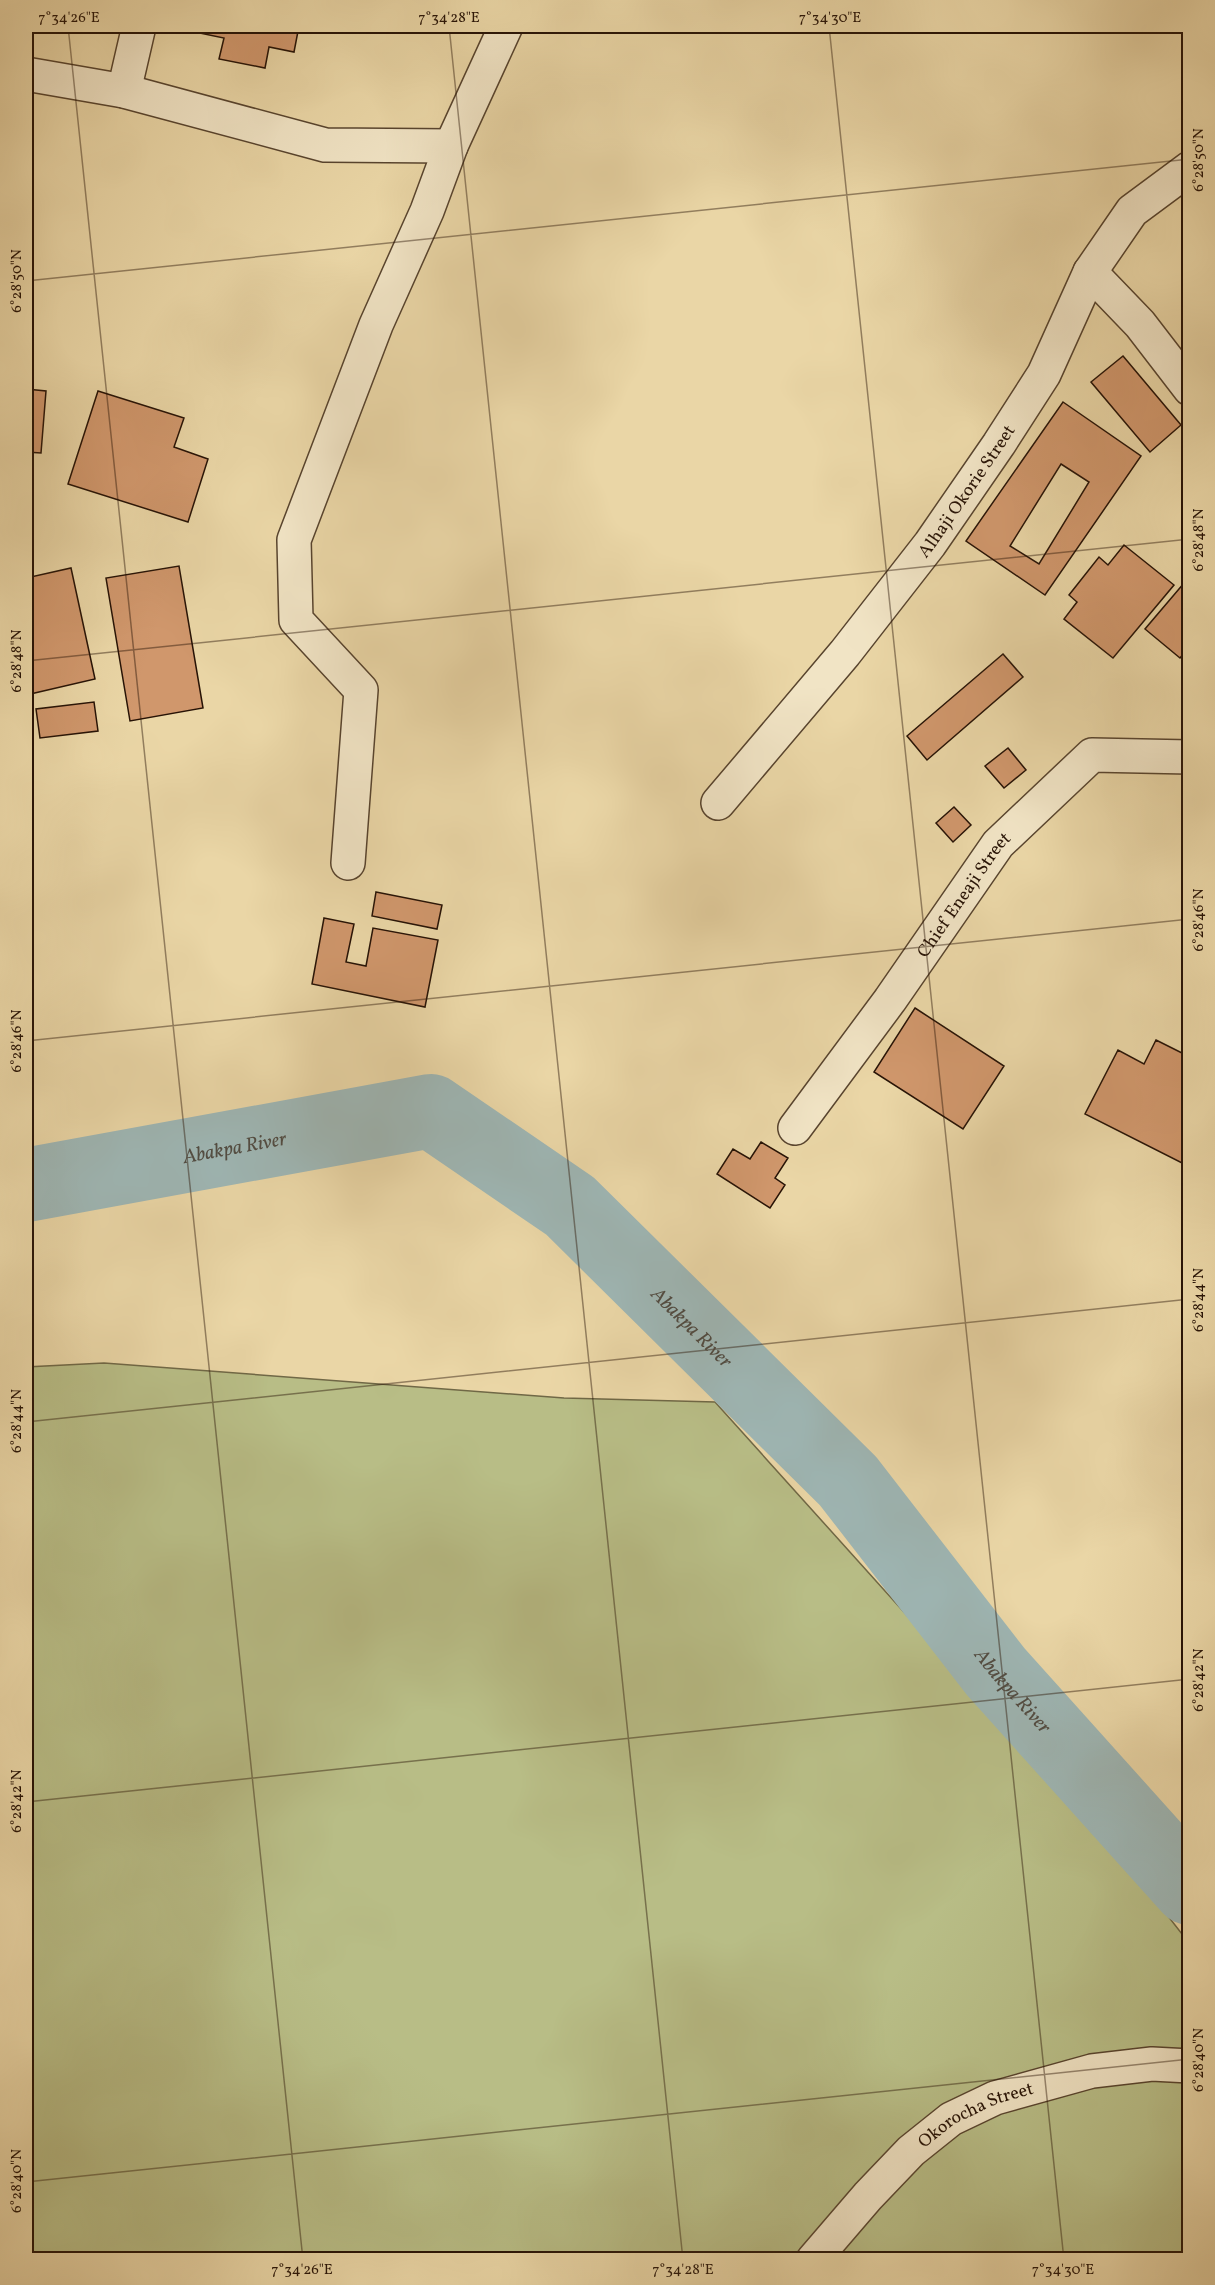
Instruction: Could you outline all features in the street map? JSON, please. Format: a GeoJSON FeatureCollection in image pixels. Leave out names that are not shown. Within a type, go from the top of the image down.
{"type":"FeatureCollection","features":[{"type":"Feature","properties":{"kind":"street"},"geometry":{"type":"LineString","coordinates":[[124,91],[138,26]]}},
{"type":"Feature","properties":{"kind":"street"},"geometry":{"type":"LineString","coordinates":[[348,863],[361,690],[296,620],[294,540],[376,325],[427,212],[451,146],[506,26]]}},
{"type":"Feature","properties":{"kind":"street"},"geometry":{"type":"LineString","coordinates":[[26,74],[124,91],[325,145],[451,146]]}},
{"type":"Feature","properties":{"kind":"street","name":"Alhaji Okorie Street"},"geometry":{"type":"LineString","coordinates":[[718,803],[845,653],[930,544],[1044,374],[1090,272],[1132,210],[1190,168]]}},
{"type":"Feature","properties":{"kind":"street"},"geometry":{"type":"LineString","coordinates":[[1090,272],[1140,324],[1190,389]]}},
{"type":"Feature","properties":{"kind":"street","name":"Chief Eneaji Street"},"geometry":{"type":"LineString","coordinates":[[795,1128],[890,1000],[998,844],[1092,755],[1190,757]]}},
{"type":"Feature","properties":{"kind":"street","name":"Okorocha Street"},"geometry":{"type":"LineString","coordinates":[[813,2259],[911,2151],[951,2119],[995,2098],[1092,2071],[1152,2064],[1190,2066]]}},
{"type":"Feature","properties":{"kind":"green space"},"geometry":{"type":"Polygon","coordinates":[[[104,1363],[564,1398],[715,1402],[1108,1839],[1189,1943],[1189,2259],[26,2259],[26,1367],[104,1363]]]}},
{"type":"Feature","properties":{"kind":"building"},"geometry":{"type":"Polygon","coordinates":[[[166,26],[299,26],[294,52],[269,47],[265,68],[219,59],[224,38],[166,26]]]}},
{"type":"Feature","properties":{"kind":"building"},"geometry":{"type":"Polygon","coordinates":[[[1123,356],[1181,425],[1150,452],[1091,382],[1123,356]]]}},
{"type":"Feature","properties":{"kind":"building"},"geometry":{"type":"Polygon","coordinates":[[[26,389],[46,391],[41,453],[26,452],[26,389]]]}},
{"type":"Feature","properties":{"kind":"building"},"geometry":{"type":"Polygon","coordinates":[[[98,391],[184,418],[174,447],[208,459],[188,522],[68,484],[98,391]]]}},
{"type":"Feature","properties":{"kind":"building"},"geometry":{"type":"Polygon","coordinates":[[[1063,402],[1141,456],[1045,595],[966,541],[1063,402]],[[1061,464],[1010,546],[1039,564],[1089,482],[1061,464]]]}},
{"type":"Feature","properties":{"kind":"building"},"geometry":{"type":"Polygon","coordinates":[[[1124,545],[1174,585],[1113,658],[1064,619],[1077,602],[1069,595],[1099,557],[1108,565],[1124,545]]]}},
{"type":"Feature","properties":{"kind":"building"},"geometry":{"type":"Polygon","coordinates":[[[179,566],[203,708],[130,721],[106,578],[179,566]]]}},
{"type":"Feature","properties":{"kind":"building"},"geometry":{"type":"Polygon","coordinates":[[[71,568],[95,679],[26,695],[26,578],[71,568]]]}},
{"type":"Feature","properties":{"kind":"building"},"geometry":{"type":"Polygon","coordinates":[[[1190,576],[1190,646],[1180,658],[1145,629],[1190,576]]]}},
{"type":"Feature","properties":{"kind":"building"},"geometry":{"type":"Polygon","coordinates":[[[1003,654],[1023,677],[927,760],[907,736],[1003,654]]]}},
{"type":"Feature","properties":{"kind":"building"},"geometry":{"type":"Polygon","coordinates":[[[94,702],[98,731],[40,738],[36,709],[94,702]]]}},
{"type":"Feature","properties":{"kind":"building"},"geometry":{"type":"Polygon","coordinates":[[[1008,748],[1026,770],[1004,788],[985,766],[1008,748]]]}},
{"type":"Feature","properties":{"kind":"building"},"geometry":{"type":"Polygon","coordinates":[[[954,807],[971,825],[953,842],[936,823],[954,807]]]}},
{"type":"Feature","properties":{"kind":"building"},"geometry":{"type":"Polygon","coordinates":[[[376,892],[442,905],[437,929],[372,916],[376,892]]]}},
{"type":"Feature","properties":{"kind":"building"},"geometry":{"type":"Polygon","coordinates":[[[324,918],[354,924],[346,962],[366,966],[373,928],[438,940],[425,1007],[312,984],[324,918]]]}},
{"type":"Feature","properties":{"kind":"building"},"geometry":{"type":"Polygon","coordinates":[[[915,1008],[1004,1066],[963,1129],[874,1072],[915,1008]]]}},
{"type":"Feature","properties":{"kind":"building"},"geometry":{"type":"Polygon","coordinates":[[[1156,1040],[1190,1057],[1190,1167],[1085,1114],[1118,1050],[1144,1064],[1156,1040]]]}},
{"type":"Feature","properties":{"kind":"building"},"geometry":{"type":"Polygon","coordinates":[[[761,1142],[788,1158],[775,1178],[785,1185],[770,1208],[717,1174],[733,1149],[750,1159],[761,1142]]]}},
{"type":"Feature","properties":{"kind":"waterway","name":"Abakpa River"},"geometry":{"type":"LineString","coordinates":[[26,1185],[431,1111],[570,1206],[848,1481],[996,1672],[1190,1888]]}}]}
